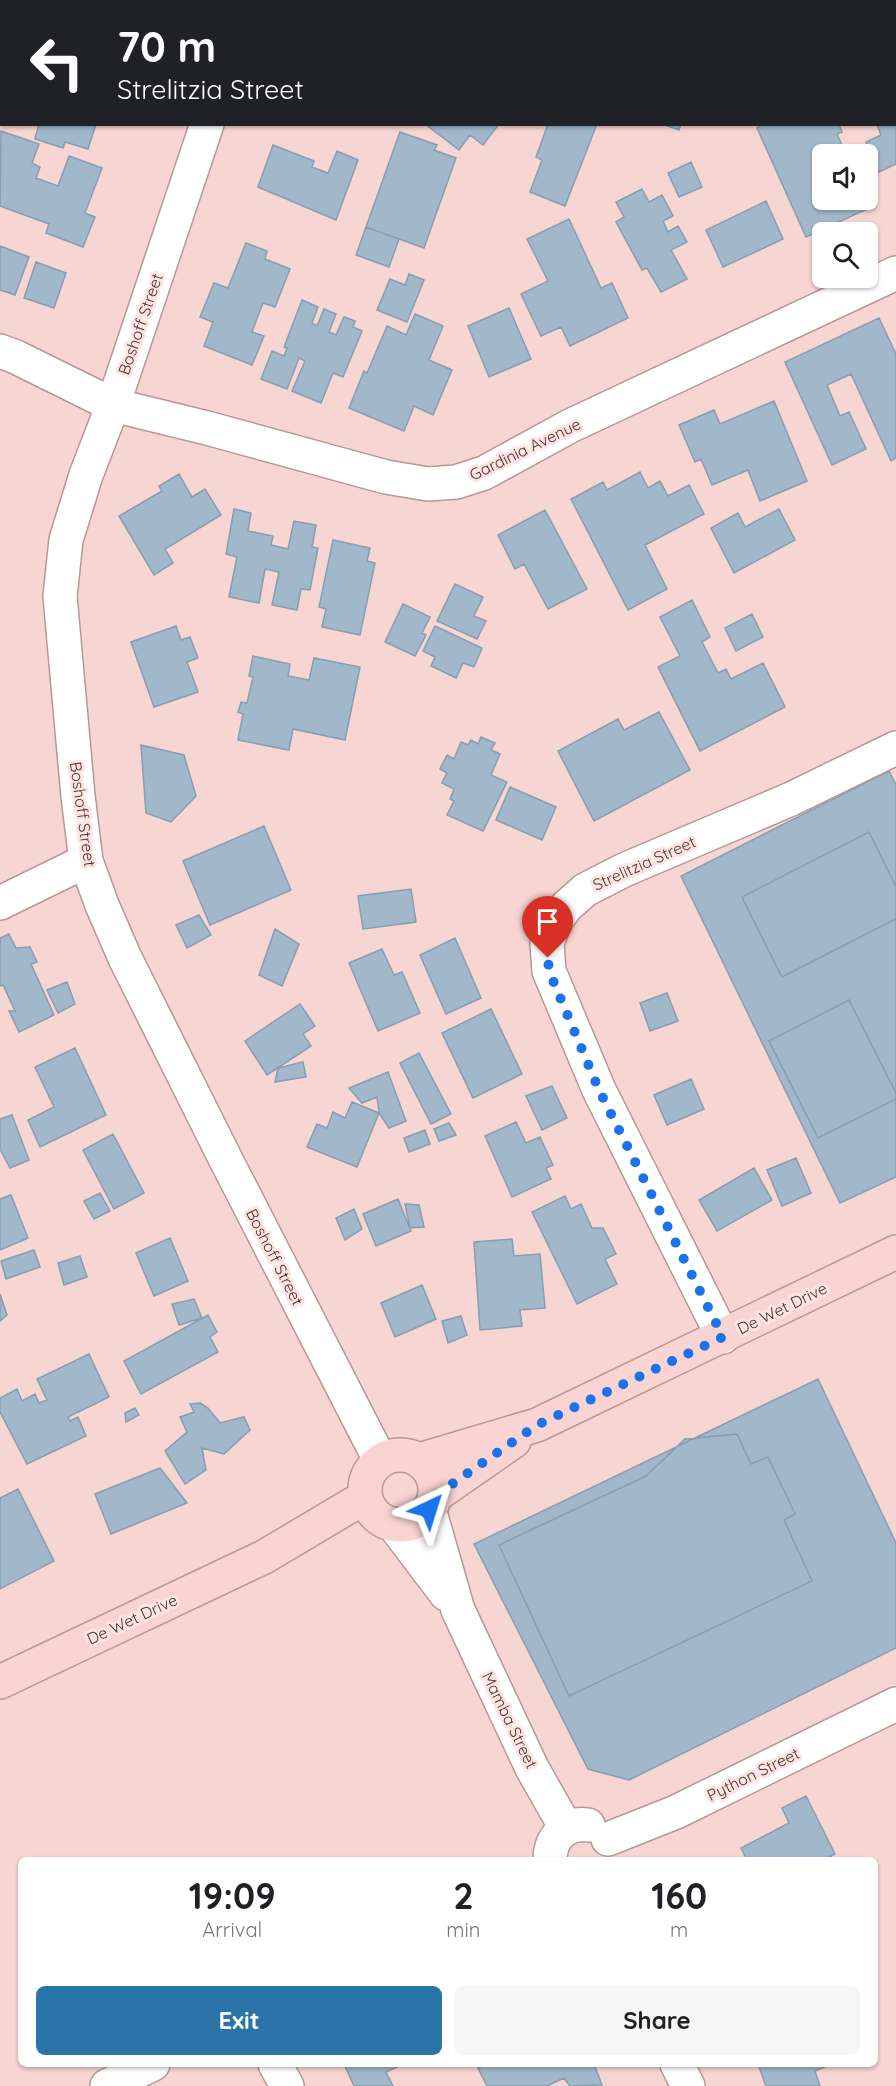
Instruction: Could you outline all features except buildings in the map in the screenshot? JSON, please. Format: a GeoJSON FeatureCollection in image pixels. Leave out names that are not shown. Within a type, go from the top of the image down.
{"type":"FeatureCollection","features":[{"type":"Feature","properties":{"kind":"street","name":"Boshoff Street"},"geometry":{"type":"LineString","coordinates":[[206,126],[113,405],[72,515],[66,540],[60,596],[86,861],[125,958],[380,1460]]}},
{"type":"Feature","properties":{"kind":"street","name":"Gardinia Avenue"},"geometry":{"type":"LineString","coordinates":[[0,351],[113,405],[386,477],[428,484],[456,482],[484,473],[570,426],[896,273]]}},
{"type":"Feature","properties":{"kind":"street","name":"Strelitzia Street"},"geometry":{"type":"LineString","coordinates":[[723,1337],[599,1090],[549,971],[547,944],[554,923],[566,907],[585,890],[624,870],[791,799],[896,748]]}},
{"type":"Feature","properties":{"kind":"street"},"geometry":{"type":"LineString","coordinates":[[0,903],[86,861]]}},
{"type":"Feature","properties":{"kind":"street","name":"De Wet Drive"},"geometry":{"type":"LineString","coordinates":[[419,1460],[537,1425],[896,1252]]}},
{"type":"Feature","properties":{"kind":"street","name":"De Wet Drive"},"geometry":{"type":"LineString","coordinates":[[432,1503],[537,1425]]}},
{"type":"Feature","properties":{"kind":"street"},"geometry":{"type":"LineString","coordinates":[[393,1455],[406,1455],[419,1460],[429,1470],[435,1482],[432,1503],[420,1519],[407,1524],[380,1513],[365,1483],[370,1470],[380,1460],[393,1455]]}},
{"type":"Feature","properties":{"kind":"street","name":"Mamba Street"},"geometry":{"type":"LineString","coordinates":[[432,1503],[458,1610],[532,1768],[566,1828]]}},
{"type":"Feature","properties":{"kind":"street","name":"De Wet Drive"},"geometry":{"type":"LineString","coordinates":[[0,1682],[264,1557],[380,1513]]}},
{"type":"Feature","properties":{"kind":"street","name":"Mamba Street"},"geometry":{"type":"LineString","coordinates":[[380,1513],[458,1610]]}},
{"type":"Feature","properties":{"kind":"street","name":"Python Street"},"geometry":{"type":"LineString","coordinates":[[610,1850],[676,1812],[896,1704]]}},
{"type":"Feature","properties":{"kind":"street"},"geometry":{"type":"LineString","coordinates":[[550,1857],[552,1845],[560,1832],[566,1828],[585,1824],[602,1832],[610,1850]]}},
{"type":"Feature","properties":{"kind":"street"},"geometry":{"type":"LineString","coordinates":[[107,2086],[147,2067]]}},
{"type":"Feature","properties":{"kind":"street"},"geometry":{"type":"LineString","coordinates":[[277,2067],[287,2086]]}},
{"type":"Feature","properties":{"kind":"street"},"geometry":{"type":"LineString","coordinates":[[678,2067],[688,2086]]}},
{"type":"Feature","properties":{"kind":"route"},"geometry":{"type":"LineString","coordinates":[[429,1509],[435,1496],[537,1425],[723,1337],[599,1090],[563,1008],[549,971],[548,958]]}}]}
